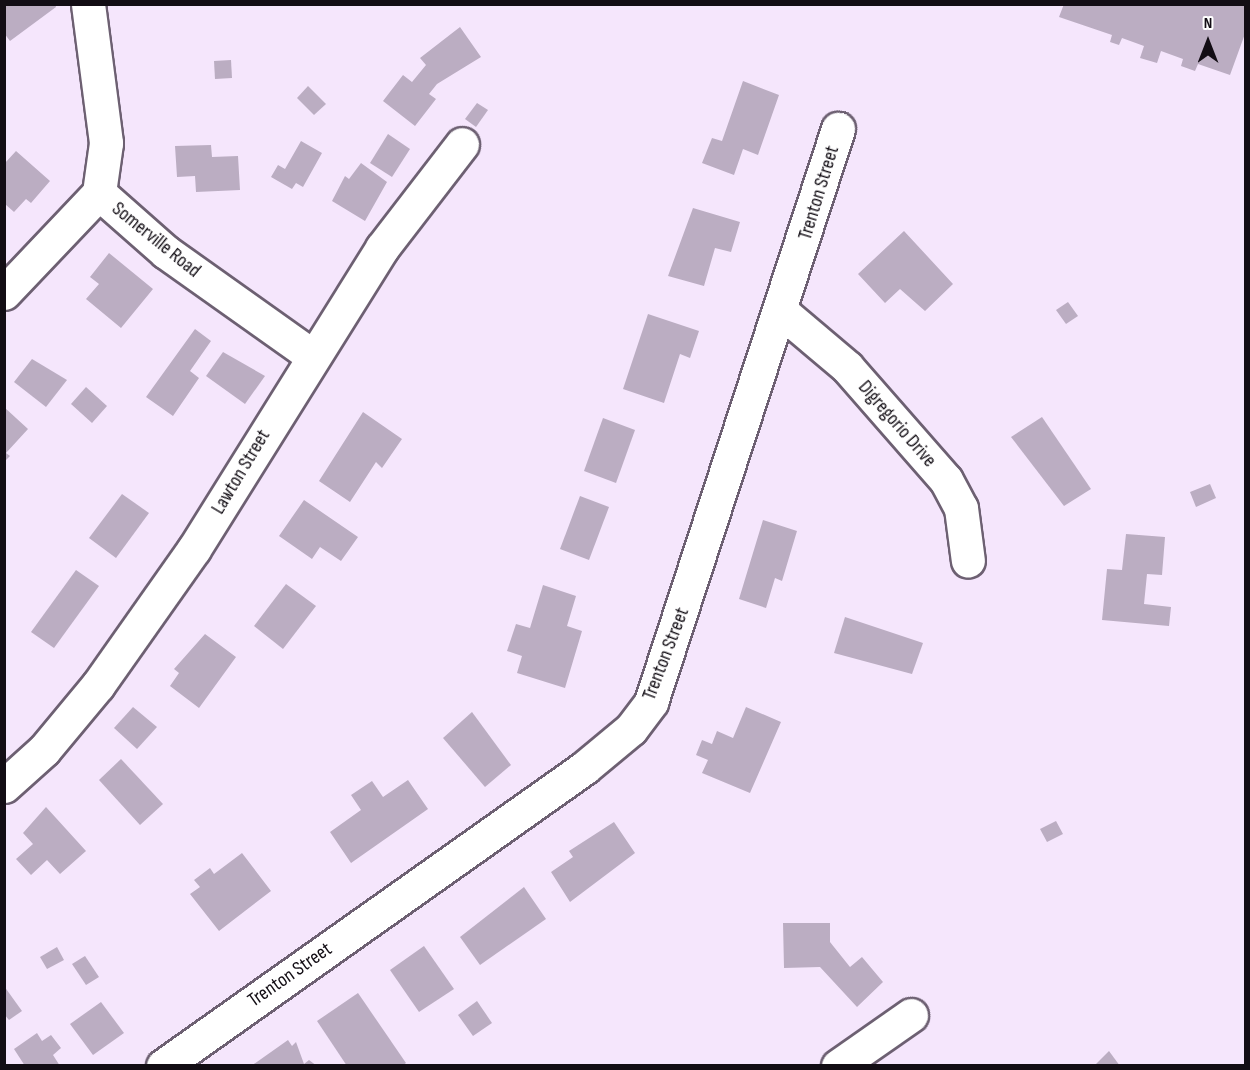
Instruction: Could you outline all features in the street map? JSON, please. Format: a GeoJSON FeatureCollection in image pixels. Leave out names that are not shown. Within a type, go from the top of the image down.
{"type":"FeatureCollection","features":[{"type":"Feature","properties":{"kind":"street","name":"Somerville Road"},"geometry":{"type":"LineString","coordinates":[[88,4],[106,143],[99,193],[166,252],[311,355]]}},
{"type":"Feature","properties":{"kind":"street","name":"Trenton Street"},"geometry":{"type":"LineString","coordinates":[[163,1065],[584,768],[631,729],[651,702],[675,637],[782,312],[838,129]]}},
{"type":"Feature","properties":{"kind":"street","name":"Lawton Street"},"geometry":{"type":"LineString","coordinates":[[4,786],[45,750],[98,686],[194,549],[311,355],[382,248],[462,144]]}},
{"type":"Feature","properties":{"kind":"street"},"geometry":{"type":"LineString","coordinates":[[4,292],[99,193]]}},
{"type":"Feature","properties":{"kind":"street","name":"Digregorio Drive"},"geometry":{"type":"LineString","coordinates":[[782,312],[847,367],[946,480],[961,508],[968,561]]}},
{"type":"Feature","properties":{"kind":"street"},"geometry":{"type":"LineString","coordinates":[[838,1065],[911,1015]]}},
{"type":"Feature","properties":{"kind":"building"},"geometry":{"type":"Polygon","coordinates":[[[4,4],[55,4],[56,7],[10,41],[4,33],[4,4]]]}},
{"type":"Feature","properties":{"kind":"building"},"geometry":{"type":"Polygon","coordinates":[[[1064,4],[1246,4],[1246,31],[1230,75],[1198,64],[1195,71],[1181,66],[1183,59],[1161,51],[1157,63],[1140,58],[1144,46],[1122,38],[1119,45],[1110,42],[1112,35],[1059,17],[1064,4]]]}},
{"type":"Feature","properties":{"kind":"building"},"geometry":{"type":"Polygon","coordinates":[[[460,27],[481,57],[437,84],[429,94],[436,99],[415,126],[383,101],[403,75],[412,82],[426,65],[420,58],[460,27]]]}},
{"type":"Feature","properties":{"kind":"building"},"geometry":{"type":"Polygon","coordinates":[[[231,60],[232,78],[215,79],[214,61],[231,60]]]}},
{"type":"Feature","properties":{"kind":"building"},"geometry":{"type":"Polygon","coordinates":[[[743,81],[779,95],[758,155],[743,149],[734,175],[702,163],[712,138],[722,141],[743,81]]]}},
{"type":"Feature","properties":{"kind":"building"},"geometry":{"type":"Polygon","coordinates":[[[308,86],[326,104],[314,115],[297,98],[308,86]]]}},
{"type":"Feature","properties":{"kind":"building"},"geometry":{"type":"Polygon","coordinates":[[[477,103],[488,110],[476,127],[465,119],[477,103]]]}},
{"type":"Feature","properties":{"kind":"building"},"geometry":{"type":"Polygon","coordinates":[[[388,134],[410,149],[392,177],[370,163],[388,134]]]}},
{"type":"Feature","properties":{"kind":"building"},"geometry":{"type":"Polygon","coordinates":[[[301,141],[322,153],[303,187],[296,183],[292,189],[271,177],[278,165],[285,169],[301,141]]]}},
{"type":"Feature","properties":{"kind":"building"},"geometry":{"type":"Polygon","coordinates":[[[211,145],[212,157],[238,156],[240,190],[196,192],[195,176],[177,177],[175,146],[211,145]]]}},
{"type":"Feature","properties":{"kind":"building"},"geometry":{"type":"Polygon","coordinates":[[[16,151],[50,181],[31,203],[26,199],[14,212],[5,204],[5,163],[16,151]]]}},
{"type":"Feature","properties":{"kind":"building"},"geometry":{"type":"Polygon","coordinates":[[[361,163],[387,182],[365,221],[332,201],[345,176],[349,179],[361,163]]]}},
{"type":"Feature","properties":{"kind":"building"},"geometry":{"type":"Polygon","coordinates":[[[693,208],[740,222],[731,252],[715,248],[704,286],[668,276],[693,208]]]}},
{"type":"Feature","properties":{"kind":"building"},"geometry":{"type":"Polygon","coordinates":[[[904,231],[953,284],[925,311],[900,289],[885,303],[858,274],[904,231]]]}},
{"type":"Feature","properties":{"kind":"building"},"geometry":{"type":"Polygon","coordinates":[[[109,253],[153,289],[121,328],[86,299],[99,284],[90,277],[109,253]]]}},
{"type":"Feature","properties":{"kind":"building"},"geometry":{"type":"Polygon","coordinates":[[[1068,302],[1078,316],[1066,324],[1056,310],[1068,302]]]}},
{"type":"Feature","properties":{"kind":"building"},"geometry":{"type":"Polygon","coordinates":[[[648,314],[699,331],[690,358],[680,354],[664,403],[623,389],[648,314]]]}},
{"type":"Feature","properties":{"kind":"building"},"geometry":{"type":"Polygon","coordinates":[[[195,329],[211,341],[190,371],[199,378],[173,416],[146,397],[195,329]]]}},
{"type":"Feature","properties":{"kind":"building"},"geometry":{"type":"Polygon","coordinates":[[[223,352],[265,376],[245,404],[206,376],[223,352]]]}},
{"type":"Feature","properties":{"kind":"building"},"geometry":{"type":"Polygon","coordinates":[[[32,359],[67,380],[46,407],[14,382],[32,359]]]}},
{"type":"Feature","properties":{"kind":"building"},"geometry":{"type":"Polygon","coordinates":[[[86,387],[107,406],[92,423],[71,404],[86,387]]]}},
{"type":"Feature","properties":{"kind":"building"},"geometry":{"type":"Polygon","coordinates":[[[4,407],[28,429],[6,453],[10,456],[4,462],[4,407]]]}},
{"type":"Feature","properties":{"kind":"building"},"geometry":{"type":"Polygon","coordinates":[[[363,412],[402,439],[382,468],[376,462],[350,502],[319,481],[363,412]]]}},
{"type":"Feature","properties":{"kind":"building"},"geometry":{"type":"Polygon","coordinates":[[[1042,417],[1091,489],[1064,506],[1011,437],[1042,417]]]}},
{"type":"Feature","properties":{"kind":"building"},"geometry":{"type":"Polygon","coordinates":[[[603,418],[635,430],[616,483],[584,471],[603,418]]]}},
{"type":"Feature","properties":{"kind":"building"},"geometry":{"type":"Polygon","coordinates":[[[1210,484],[1216,498],[1196,507],[1190,492],[1210,484]]]}},
{"type":"Feature","properties":{"kind":"building"},"geometry":{"type":"Polygon","coordinates":[[[122,494],[149,513],[116,558],[89,538],[122,494]]]}},
{"type":"Feature","properties":{"kind":"building"},"geometry":{"type":"Polygon","coordinates":[[[580,496],[609,507],[589,560],[560,549],[580,496]]]}},
{"type":"Feature","properties":{"kind":"building"},"geometry":{"type":"Polygon","coordinates":[[[304,500],[358,537],[341,561],[320,547],[312,559],[279,536],[304,500]]]}},
{"type":"Feature","properties":{"kind":"building"},"geometry":{"type":"Polygon","coordinates":[[[763,520],[797,531],[782,581],[775,578],[766,608],[739,599],[763,520]]]}},
{"type":"Feature","properties":{"kind":"building"},"geometry":{"type":"Polygon","coordinates":[[[1126,534],[1165,537],[1162,575],[1147,574],[1144,604],[1171,607],[1169,626],[1102,620],[1107,569],[1122,570],[1126,534]]]}},
{"type":"Feature","properties":{"kind":"building"},"geometry":{"type":"Polygon","coordinates":[[[76,570],[99,586],[54,648],[31,632],[76,570]]]}},
{"type":"Feature","properties":{"kind":"building"},"geometry":{"type":"Polygon","coordinates":[[[286,584],[316,606],[283,649],[254,626],[286,584]]]}},
{"type":"Feature","properties":{"kind":"building"},"geometry":{"type":"Polygon","coordinates":[[[543,585],[576,596],[567,626],[582,631],[565,688],[517,673],[522,656],[507,651],[516,624],[530,628],[543,585]]]}},
{"type":"Feature","properties":{"kind":"building"},"geometry":{"type":"Polygon","coordinates":[[[845,617],[923,643],[912,674],[834,653],[845,617]]]}},
{"type":"Feature","properties":{"kind":"building"},"geometry":{"type":"Polygon","coordinates":[[[205,634],[236,657],[199,708],[170,686],[179,673],[174,669],[205,634]]]}},
{"type":"Feature","properties":{"kind":"building"},"geometry":{"type":"Polygon","coordinates":[[[133,707],[157,727],[137,749],[114,728],[133,707]]]}},
{"type":"Feature","properties":{"kind":"building"},"geometry":{"type":"Polygon","coordinates":[[[746,707],[781,722],[750,793],[702,773],[708,760],[696,755],[702,740],[712,744],[717,731],[733,738],[746,707]]]}},
{"type":"Feature","properties":{"kind":"building"},"geometry":{"type":"Polygon","coordinates":[[[472,712],[511,765],[485,787],[443,738],[472,712]]]}},
{"type":"Feature","properties":{"kind":"building"},"geometry":{"type":"Polygon","coordinates":[[[121,759],[163,804],[140,825],[99,780],[121,759]]]}},
{"type":"Feature","properties":{"kind":"building"},"geometry":{"type":"Polygon","coordinates":[[[408,780],[428,809],[351,863],[330,832],[361,810],[351,795],[372,781],[383,797],[408,780]]]}},
{"type":"Feature","properties":{"kind":"building"},"geometry":{"type":"Polygon","coordinates":[[[46,807],[86,851],[60,874],[47,860],[31,875],[16,859],[33,844],[23,833],[46,807]]]}},
{"type":"Feature","properties":{"kind":"building"},"geometry":{"type":"Polygon","coordinates":[[[1056,821],[1063,834],[1047,842],[1040,829],[1056,821]]]}},
{"type":"Feature","properties":{"kind":"building"},"geometry":{"type":"Polygon","coordinates":[[[614,822],[635,853],[570,902],[551,872],[573,857],[569,851],[614,822]]]}},
{"type":"Feature","properties":{"kind":"building"},"geometry":{"type":"Polygon","coordinates":[[[242,853],[271,891],[219,931],[190,894],[200,887],[194,880],[210,868],[214,874],[242,853]]]}},
{"type":"Feature","properties":{"kind":"building"},"geometry":{"type":"Polygon","coordinates":[[[524,887],[546,919],[480,965],[460,937],[524,887]]]}},
{"type":"Feature","properties":{"kind":"building"},"geometry":{"type":"Polygon","coordinates":[[[783,923],[830,923],[830,942],[850,967],[862,957],[883,982],[857,1007],[820,967],[784,968],[783,923]]]}},
{"type":"Feature","properties":{"kind":"building"},"geometry":{"type":"Polygon","coordinates":[[[424,946],[454,989],[419,1012],[390,970],[424,946]]]}},
{"type":"Feature","properties":{"kind":"building"},"geometry":{"type":"Polygon","coordinates":[[[57,947],[64,960],[47,969],[40,957],[57,947]]]}},
{"type":"Feature","properties":{"kind":"building"},"geometry":{"type":"Polygon","coordinates":[[[85,956],[99,977],[86,985],[72,964],[85,956]]]}},
{"type":"Feature","properties":{"kind":"building"},"geometry":{"type":"Polygon","coordinates":[[[4,986],[22,1011],[9,1020],[4,1014],[4,986]]]}},
{"type":"Feature","properties":{"kind":"building"},"geometry":{"type":"Polygon","coordinates":[[[358,993],[406,1063],[402,1066],[347,1066],[317,1021],[358,993]]]}},
{"type":"Feature","properties":{"kind":"building"},"geometry":{"type":"Polygon","coordinates":[[[477,1001],[492,1023],[473,1036],[458,1015],[477,1001]]]}},
{"type":"Feature","properties":{"kind":"building"},"geometry":{"type":"Polygon","coordinates":[[[101,1002],[124,1033],[93,1055],[70,1024],[101,1002]]]}},
{"type":"Feature","properties":{"kind":"building"},"geometry":{"type":"Polygon","coordinates":[[[37,1033],[42,1041],[51,1035],[61,1048],[53,1055],[60,1066],[25,1066],[14,1049],[37,1033]]]}},
{"type":"Feature","properties":{"kind":"building"},"geometry":{"type":"Polygon","coordinates":[[[288,1040],[292,1046],[296,1042],[304,1064],[309,1060],[317,1066],[251,1066],[288,1040]]]}},
{"type":"Feature","properties":{"kind":"building"},"geometry":{"type":"Polygon","coordinates":[[[1109,1051],[1120,1066],[1094,1066],[1109,1051]]]}}]}
